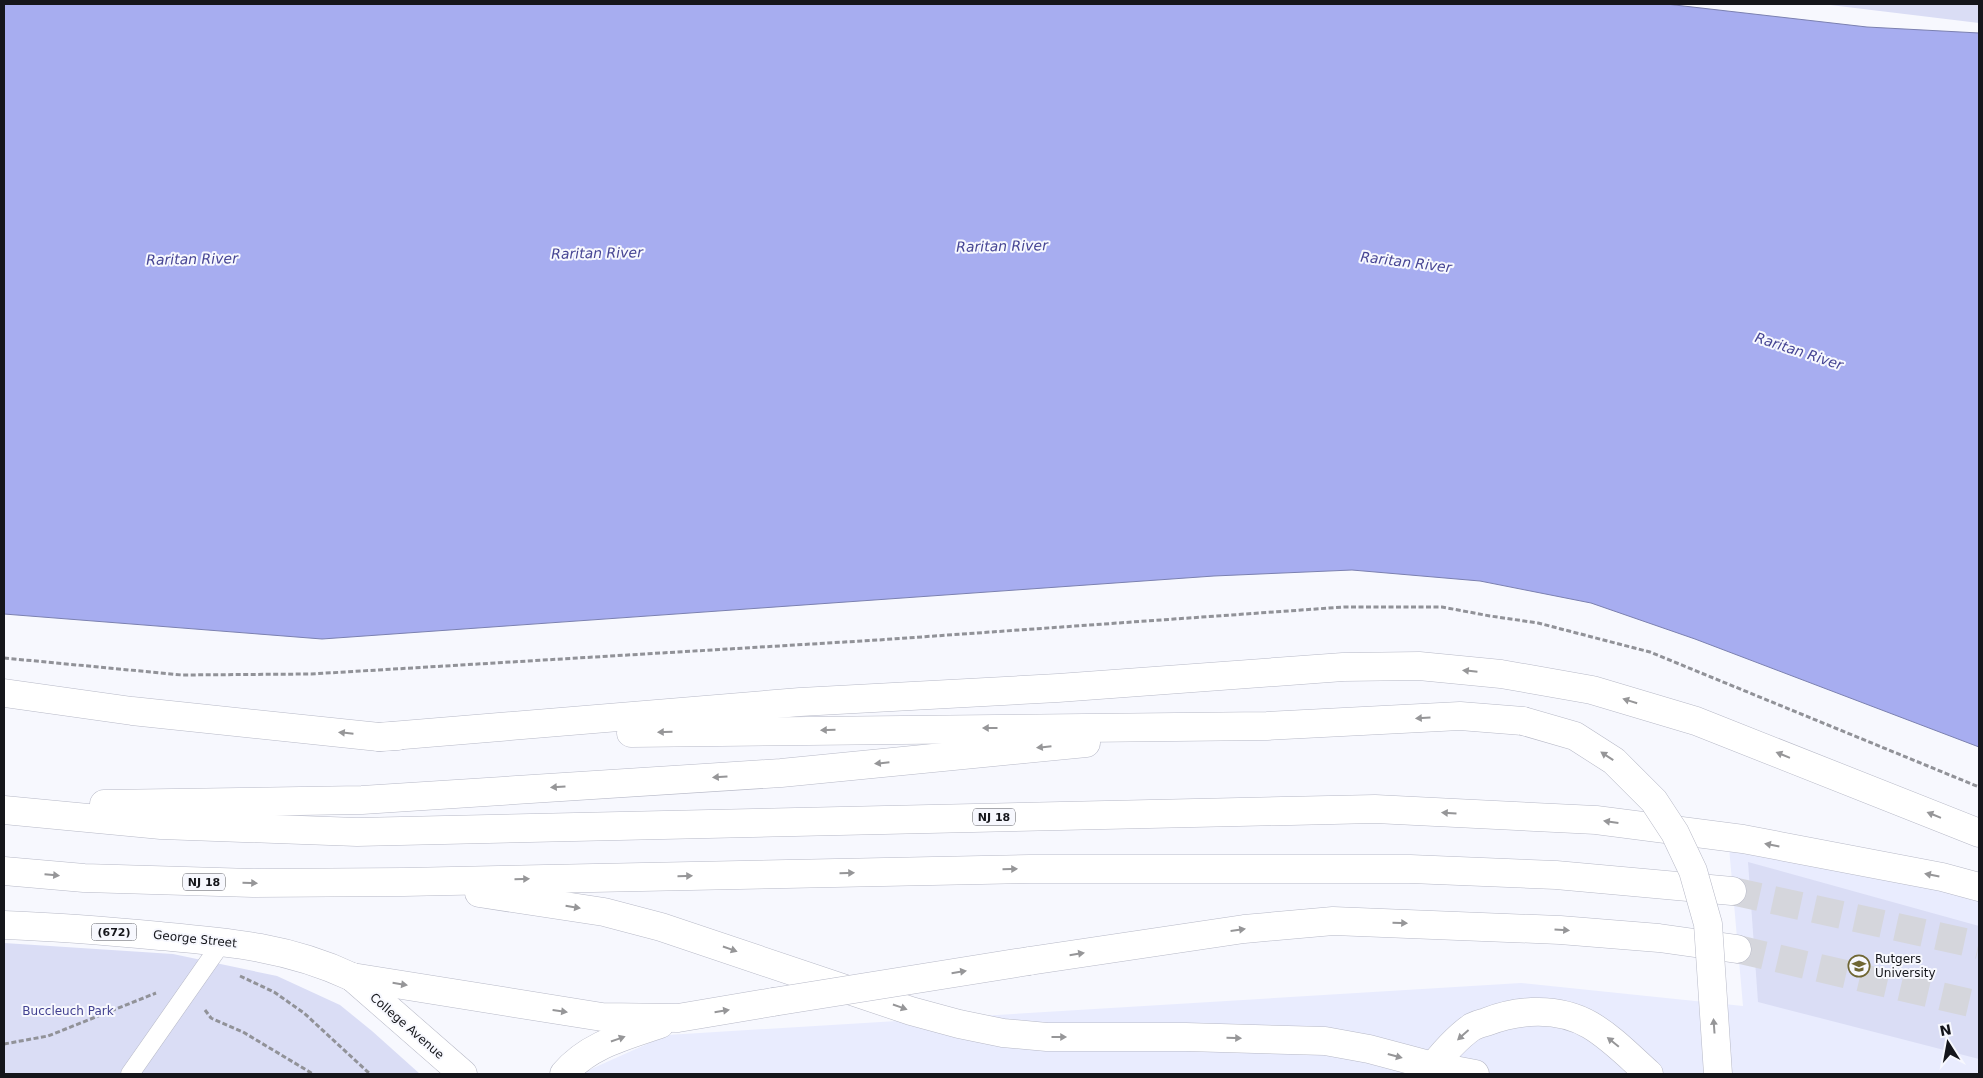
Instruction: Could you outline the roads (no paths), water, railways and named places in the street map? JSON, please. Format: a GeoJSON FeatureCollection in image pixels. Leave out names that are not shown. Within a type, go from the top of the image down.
{"type":"FeatureCollection","features":[{"type":"Feature","properties":{"kind":"main road"},"geometry":{"type":"LineString","coordinates":[[379,737],[800,702],[1058,688],[1343,667],[1419,666],[1501,674],[1592,690],[1621,698],[1696,721],[1979,833]]}},
{"type":"Feature","properties":{"kind":"main road"},"geometry":{"type":"LineString","coordinates":[[4,693],[132,711],[379,737],[932,728],[1266,726]]}},
{"type":"Feature","properties":{"kind":"main road"},"geometry":{"type":"LineString","coordinates":[[4,806],[382,798],[781,772],[1266,726],[1460,716],[1524,722],[1575,736],[1614,761],[1654,801],[1675,833],[1693,871],[1708,924],[1718,1074]]}},
{"type":"Feature","properties":{"kind":"main road","name":"NJ 18"},"geometry":{"type":"LineString","coordinates":[[4,810],[161,825],[357,832],[1375,809],[1616,822],[1743,839],[1942,877],[1979,887]]}},
{"type":"Feature","properties":{"kind":"main road","name":"NJ 18"},"geometry":{"type":"LineString","coordinates":[[4,871],[84,878],[243,883],[404,882],[1030,869],[1410,869],[1556,874],[1732,891]]}},
{"type":"Feature","properties":{"kind":"main road"},"geometry":{"type":"LineString","coordinates":[[404,882],[604,912],[711,943],[911,1011],[1003,1033],[1047,1037],[1186,1037],[1325,1041],[1369,1048],[1430,1070],[1475,1074]]}},
{"type":"Feature","properties":{"kind":"main road"},"geometry":{"type":"LineString","coordinates":[[564,1074],[575,1061],[604,1044],[678,1018],[1029,961],[1244,929],[1333,921],[1560,930],[1658,938],[1738,949]]}},
{"type":"Feature","properties":{"kind":"main road","name":"George Street"},"geometry":{"type":"LineString","coordinates":[[4,925],[73,928],[261,946],[327,965],[352,977]]}},
{"type":"Feature","properties":{"kind":"main road"},"geometry":{"type":"LineString","coordinates":[[352,977],[602,1017],[678,1018]]}},
{"type":"Feature","properties":{"kind":"main road","name":"College Avenue"},"geometry":{"type":"LineString","coordinates":[[352,977],[463,1074]]}},
{"type":"Feature","properties":{"kind":"main road"},"geometry":{"type":"LineString","coordinates":[[1430,1070],[1473,1027],[1495,1018],[1516,1013],[1539,1011],[1564,1014],[1590,1024],[1614,1042],[1649,1074]]}},
{"type":"Feature","properties":{"kind":"lane"},"geometry":{"type":"LineString","coordinates":[[130,1074],[224,941]]}},
{"type":"Feature","properties":{"kind":"water","name":"Raritan River"},"geometry":{"type":"Polygon","coordinates":[[[4,4],[1666,4],[1867,27],[1979,33],[1979,747],[1695,639],[1591,603],[1480,581],[1352,570],[1214,576],[322,639],[4,614],[4,4]]]}},
{"type":"Feature","properties":{"kind":"tunnel"},"geometry":{"type":"LineString","coordinates":[[1732,891],[1979,945]]}},
{"type":"Feature","properties":{"kind":"tunnel"},"geometry":{"type":"LineString","coordinates":[[1737,949],[1979,1005]]}},
{"type":"Feature","properties":{"kind":"place","name":"Rutgers University"},"geometry":{"type":"Point","coordinates":[1859,966]}},
{"type":"Feature","properties":{"kind":"park label","name":"Buccleuch Park"},"geometry":{"type":"Point","coordinates":[68,1011]}}]}
